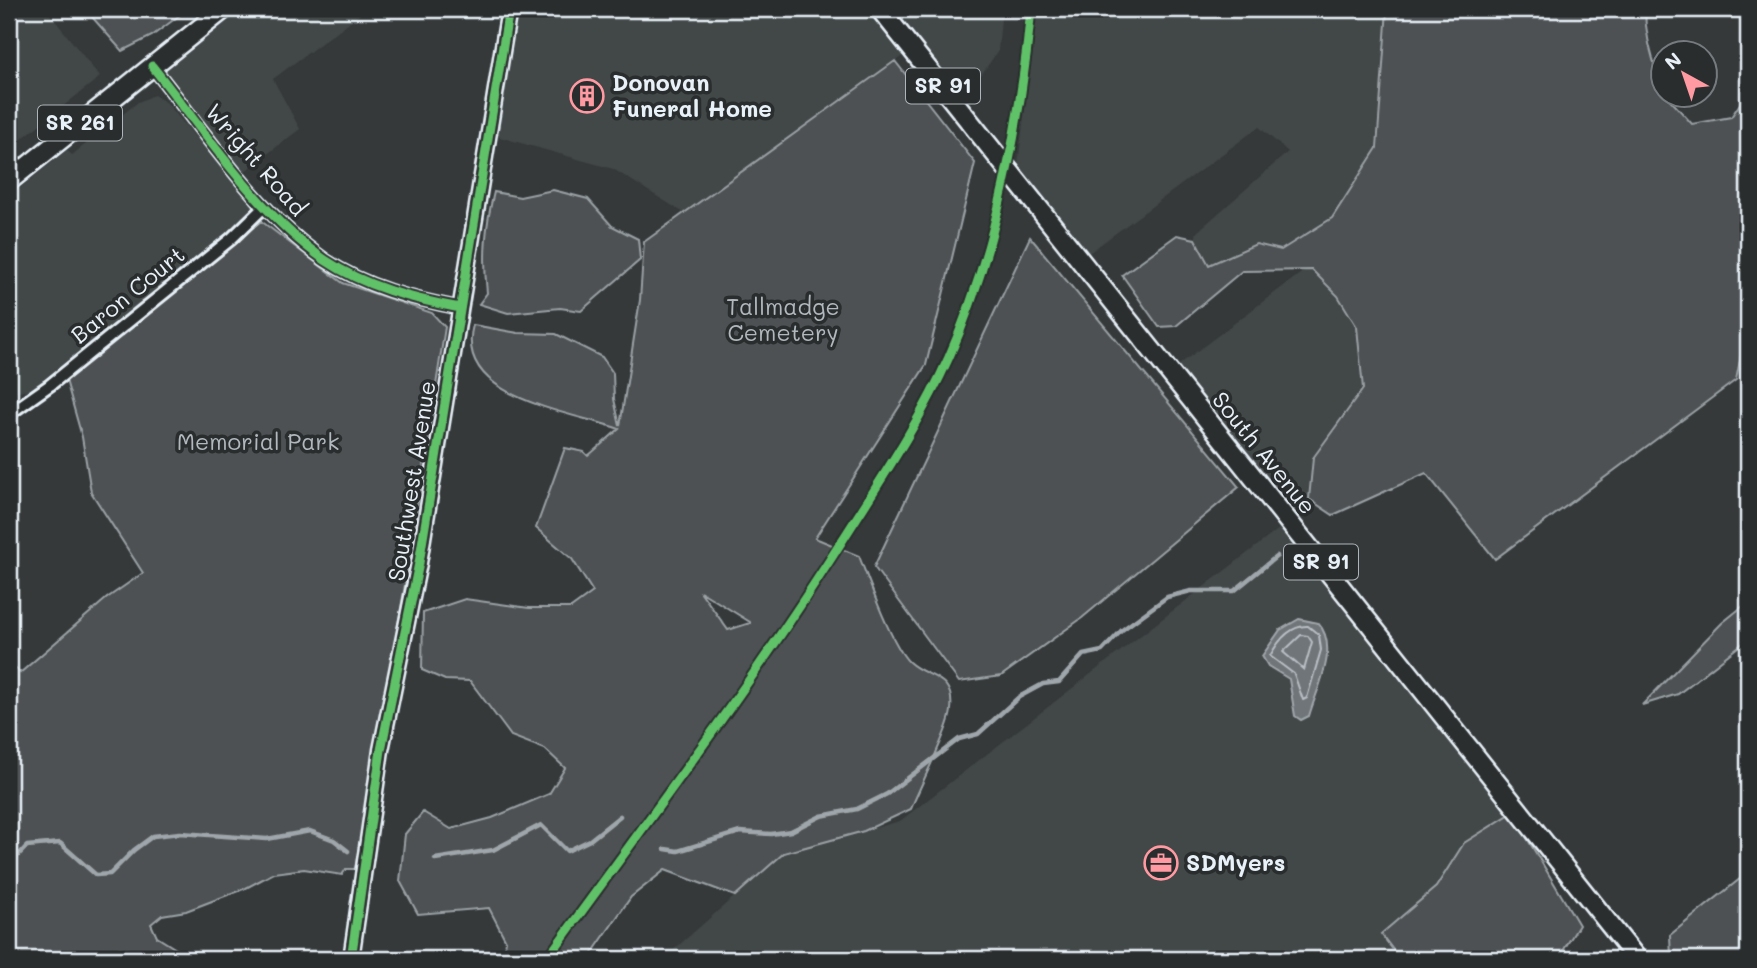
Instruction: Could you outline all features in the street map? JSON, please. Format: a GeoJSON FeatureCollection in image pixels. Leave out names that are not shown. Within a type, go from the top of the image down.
{"type":"FeatureCollection","features":[{"type":"Feature","properties":{"kind":"main road","name":"SR 261"},"geometry":{"type":"LineString","coordinates":[[9,181],[224,9]]}},
{"type":"Feature","properties":{"kind":"main road","name":"South Avenue"},"geometry":{"type":"LineString","coordinates":[[880,9],[1637,959]]}},
{"type":"Feature","properties":{"kind":"street","name":"Southwest Avenue"},"geometry":{"type":"LineString","coordinates":[[351,959],[382,750],[419,563],[509,9]]}},
{"type":"Feature","properties":{"kind":"street","name":"Wright Road"},"geometry":{"type":"LineString","coordinates":[[152,66],[264,207],[327,261],[366,282],[402,295],[460,308]]}},
{"type":"Feature","properties":{"kind":"street","name":"Baron Court"},"geometry":{"type":"LineString","coordinates":[[10,409],[60,378],[231,239],[264,207]]}},
{"type":"Feature","properties":{"kind":"shaded area"},"geometry":{"type":"Polygon","coordinates":[[[9,9],[46,9],[100,77],[9,149],[9,9]]]}},
{"type":"Feature","properties":{"kind":"shaded area"},"geometry":{"type":"Polygon","coordinates":[[[224,9],[367,9],[273,79],[300,129],[240,175],[152,66],[224,9]]]}},
{"type":"Feature","properties":{"kind":"shaded area"},"geometry":{"type":"Polygon","coordinates":[[[515,9],[873,9],[908,52],[684,213],[613,169],[496,136],[515,9]]]}},
{"type":"Feature","properties":{"kind":"shaded area"},"geometry":{"type":"Polygon","coordinates":[[[890,9],[1002,9],[998,51],[963,101],[890,9]]]}},
{"type":"Feature","properties":{"kind":"shaded area"},"geometry":{"type":"Polygon","coordinates":[[[1037,9],[1387,9],[1377,147],[1332,218],[1281,250],[1256,244],[1209,265],[1195,239],[1197,232],[1288,152],[1259,127],[1089,253],[1018,165],[1037,9]]]}},
{"type":"Feature","properties":{"kind":"shaded area"},"geometry":{"type":"Polygon","coordinates":[[[154,95],[167,103],[197,139],[264,207],[172,286],[168,281],[35,386],[27,391],[9,390],[9,197],[67,150],[72,155],[138,102],[154,95]]]}},
{"type":"Feature","properties":{"kind":"shaded area"},"geometry":{"type":"Polygon","coordinates":[[[1312,269],[1338,296],[1357,327],[1363,389],[1313,458],[1309,499],[1291,517],[1172,370],[1305,270],[1312,269]]]}},
{"type":"Feature","properties":{"kind":"shaded area"},"geometry":{"type":"Polygon","coordinates":[[[1284,525],[1512,813],[1464,843],[1436,887],[1381,934],[1400,959],[663,959],[784,853],[900,821],[1284,525]]]}},
{"type":"Feature","properties":{"kind":"green space"},"geometry":{"type":"Polygon","coordinates":[[[85,9],[188,9],[152,36],[122,51],[85,9]]]}},
{"type":"Feature","properties":{"kind":"green space"},"geometry":{"type":"Polygon","coordinates":[[[1387,9],[1645,9],[1648,38],[1648,108],[1678,108],[1692,124],[1731,117],[1748,92],[1748,321],[1736,380],[1495,559],[1426,473],[1333,515],[1309,499],[1313,458],[1363,389],[1357,327],[1338,296],[1312,270],[1242,271],[1176,326],[1159,327],[1122,275],[1177,235],[1195,239],[1209,265],[1256,244],[1281,250],[1332,218],[1377,148],[1387,9]]]}},
{"type":"Feature","properties":{"kind":"green space","name":"Tallmadge Cemetery"},"geometry":{"type":"Polygon","coordinates":[[[895,61],[975,163],[926,365],[815,538],[859,556],[881,612],[902,653],[916,667],[944,683],[949,690],[951,710],[940,744],[911,809],[864,831],[784,853],[735,896],[665,870],[631,897],[588,959],[503,959],[506,941],[489,908],[418,914],[400,881],[405,834],[423,812],[451,829],[492,818],[549,794],[565,768],[545,749],[511,736],[470,681],[445,680],[422,670],[423,613],[465,599],[529,608],[571,608],[593,592],[572,559],[536,528],[565,448],[584,452],[588,456],[619,429],[547,408],[498,386],[481,370],[472,350],[473,325],[518,333],[556,334],[602,357],[613,373],[614,399],[620,426],[640,300],[644,242],[895,61]],[[700,591],[728,630],[750,622],[700,591]]]}},
{"type":"Feature","properties":{"kind":"green space"},"geometry":{"type":"Polygon","coordinates":[[[553,190],[588,199],[612,226],[638,239],[640,260],[581,311],[560,308],[508,313],[479,304],[487,293],[486,242],[494,192],[520,197],[553,190]]]}},
{"type":"Feature","properties":{"kind":"green space","name":"Memorial Park"},"geometry":{"type":"Polygon","coordinates":[[[261,221],[343,283],[432,313],[445,327],[404,591],[355,869],[346,869],[342,875],[304,869],[274,873],[246,888],[186,911],[162,915],[151,924],[157,937],[176,949],[175,959],[120,948],[98,959],[9,959],[9,660],[20,673],[107,598],[143,573],[91,492],[82,437],[66,380],[261,221]]]}},
{"type":"Feature","properties":{"kind":"green space"},"geometry":{"type":"Polygon","coordinates":[[[1030,237],[1239,487],[1082,618],[1001,676],[959,682],[874,567],[1030,237]]]}},
{"type":"Feature","properties":{"kind":"green space"},"geometry":{"type":"Polygon","coordinates":[[[1748,602],[1748,639],[1678,694],[1642,705],[1722,623],[1748,602]]]}},
{"type":"Feature","properties":{"kind":"green space"},"geometry":{"type":"Polygon","coordinates":[[[1512,813],[1579,925],[1558,959],[1400,959],[1381,934],[1436,887],[1464,843],[1512,813]]]}},
{"type":"Feature","properties":{"kind":"green space"},"geometry":{"type":"Polygon","coordinates":[[[1748,868],[1748,959],[1671,959],[1670,935],[1741,878],[1748,868]]]}},
{"type":"Feature","properties":{"kind":"water"},"geometry":{"type":"Polygon","coordinates":[[[1299,619],[1318,623],[1327,644],[1321,681],[1309,716],[1301,720],[1295,716],[1289,679],[1268,666],[1262,656],[1280,630],[1299,619]]]}},
{"type":"Feature","properties":{"kind":"waterway"},"geometry":{"type":"LineString","coordinates":[[665,849],[678,851],[740,832],[771,834],[791,831],[821,816],[857,809],[887,794],[959,739],[978,734],[1019,697],[1043,684],[1059,682],[1083,655],[1102,651],[1122,630],[1167,597],[1191,591],[1234,591],[1277,556]]}},
{"type":"Feature","properties":{"kind":"waterway"},"geometry":{"type":"LineString","coordinates":[[435,859],[493,850],[541,825],[567,851],[590,840],[620,816]]}},
{"type":"Feature","properties":{"kind":"waterway"},"geometry":{"type":"LineString","coordinates":[[9,865],[27,846],[60,843],[96,875],[110,874],[153,836],[180,833],[267,839],[310,831],[334,840],[348,851]]}},
{"type":"Feature","properties":{"kind":"cycle path"},"geometry":{"type":"LineString","coordinates":[[351,959],[381,750],[419,563],[509,9]]}},
{"type":"Feature","properties":{"kind":"cycle path"},"geometry":{"type":"LineString","coordinates":[[547,959],[772,648],[885,474],[938,381],[965,317],[993,231],[1013,141],[1031,9]]}},
{"type":"Feature","properties":{"kind":"cycle path"},"geometry":{"type":"LineString","coordinates":[[152,66],[253,194],[276,218],[325,260],[373,285],[460,308]]}},
{"type":"Feature","properties":{"kind":"place","name":"Donovan Funeral Home"},"geometry":{"type":"Point","coordinates":[587,96]}},
{"type":"Feature","properties":{"kind":"place","name":"SDMyers"},"geometry":{"type":"Point","coordinates":[1161,863]}}]}
